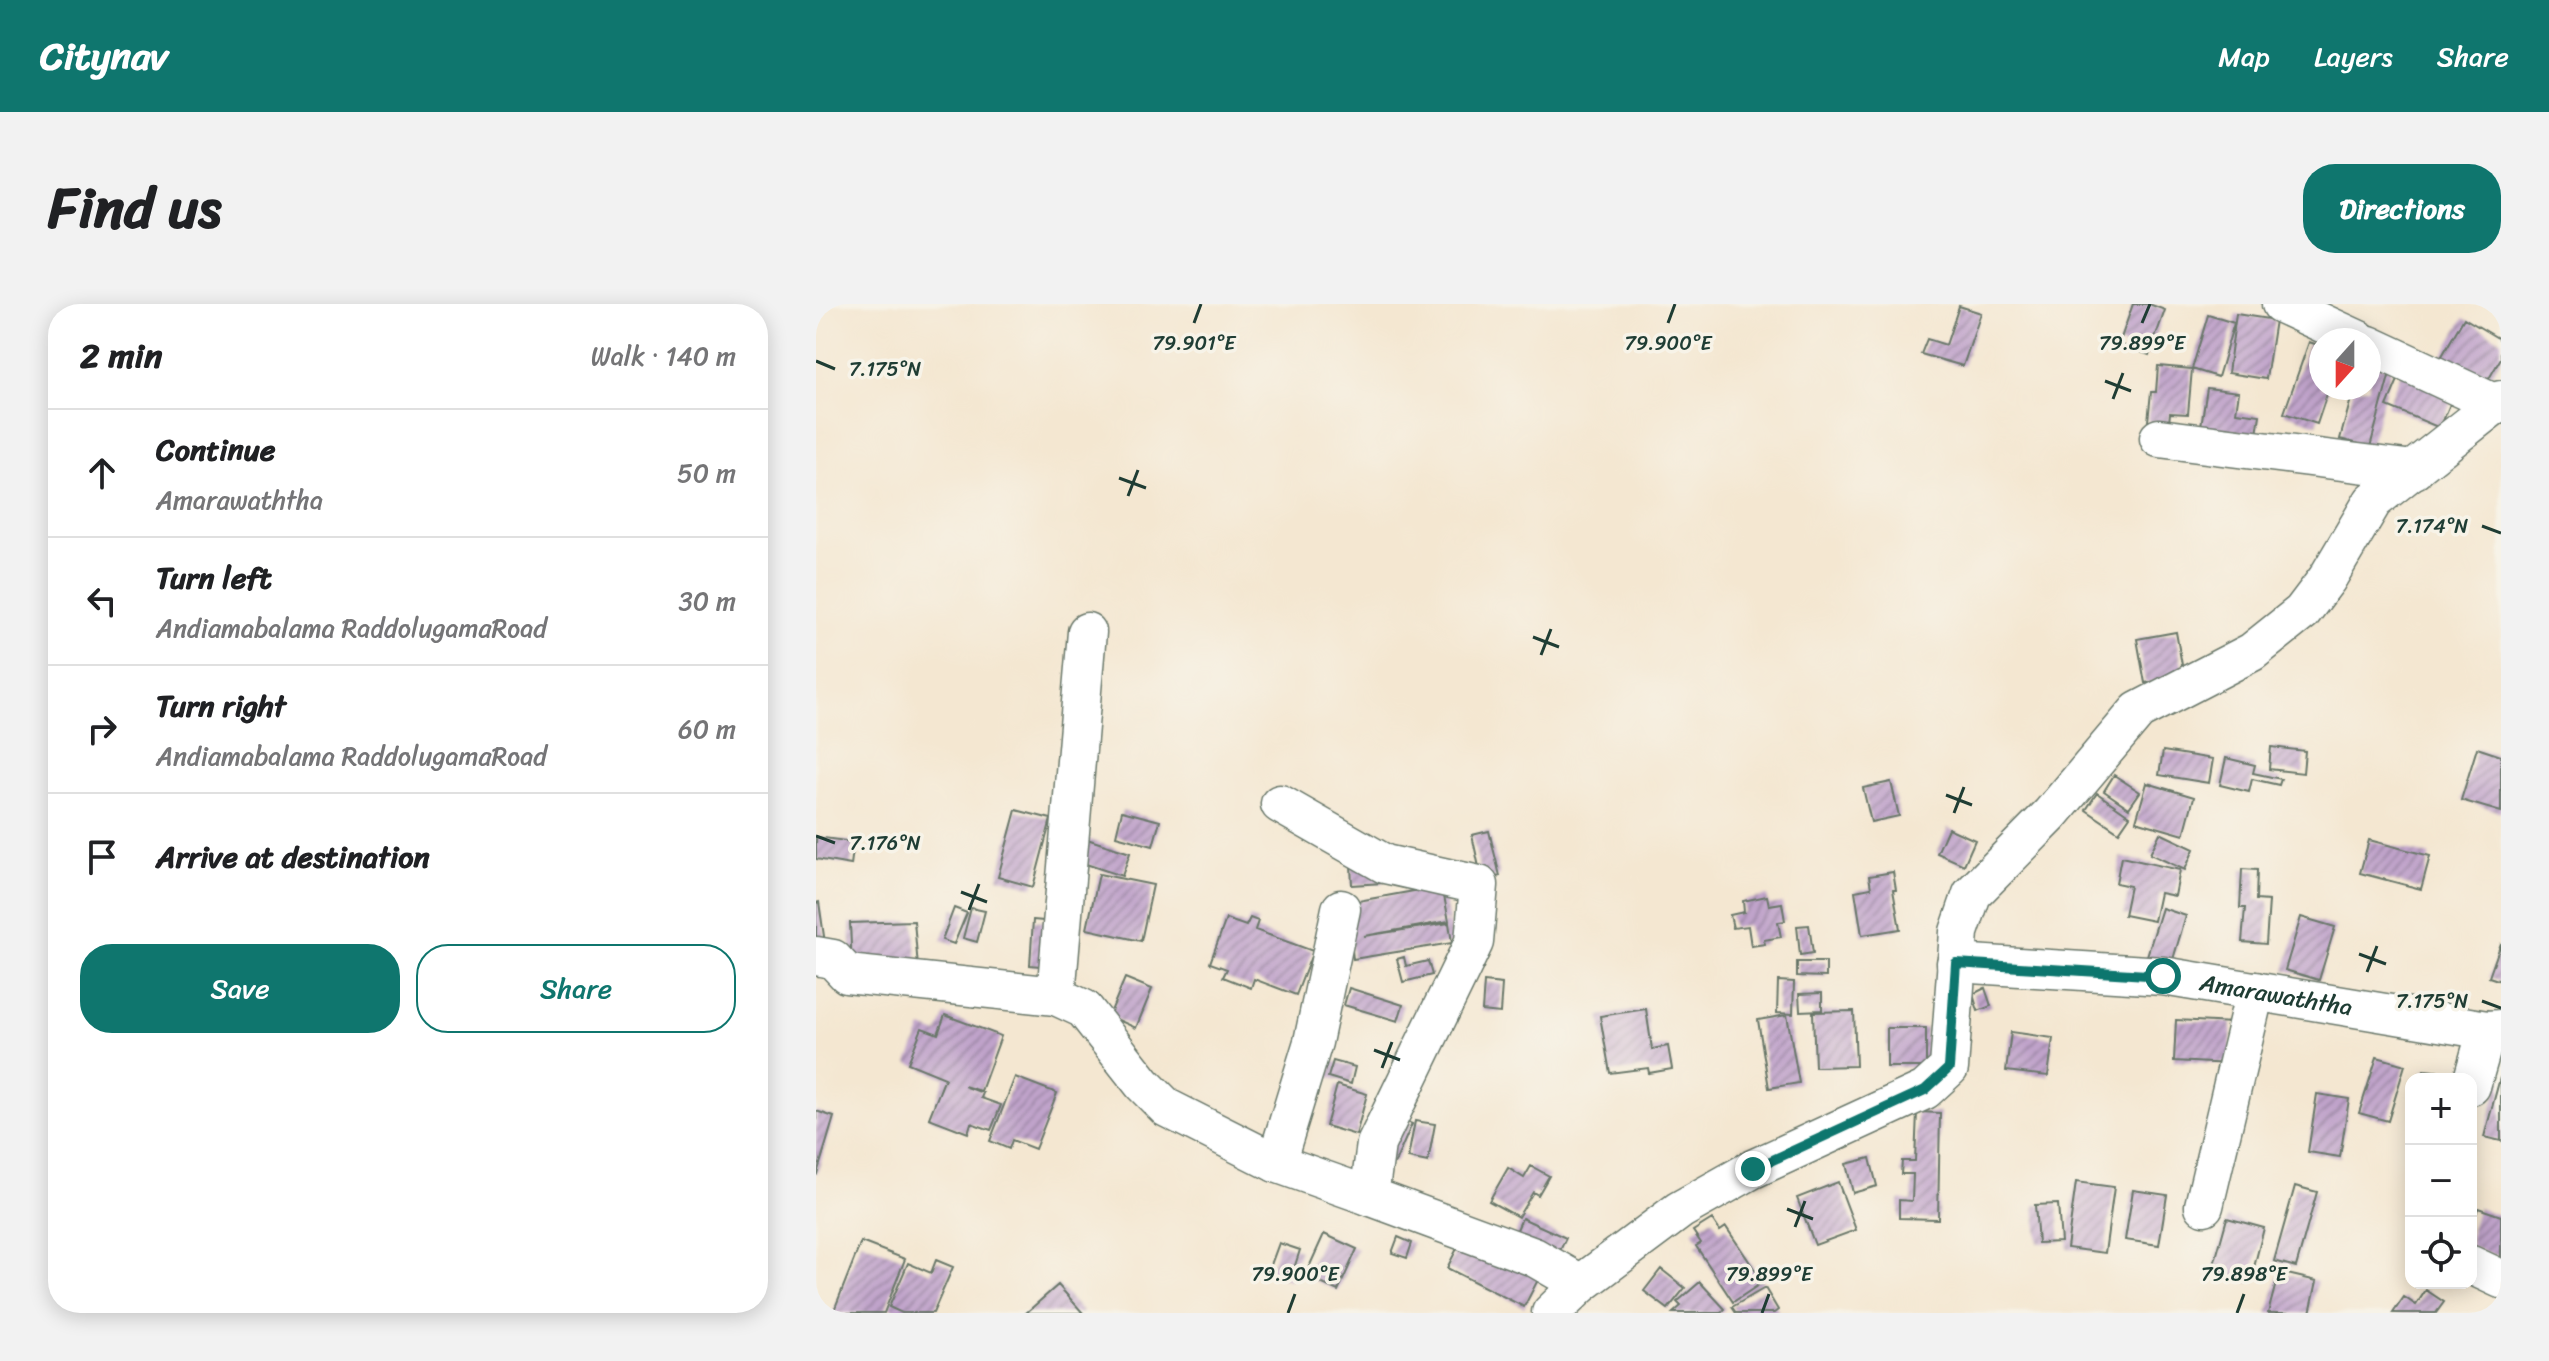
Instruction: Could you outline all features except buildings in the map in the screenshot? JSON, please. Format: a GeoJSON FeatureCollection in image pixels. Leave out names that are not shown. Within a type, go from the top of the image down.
{"type":"FeatureCollection","features":[{"type":"Feature","properties":{"kind":"street"},"geometry":{"type":"LineString","coordinates":[[2281,304],[2333,328]]}},
{"type":"Feature","properties":{"kind":"street"},"geometry":{"type":"LineString","coordinates":[[1551,1313],[1581,1284],[1692,1203],[1753,1169],[1925,1090],[1949,1068],[1959,932],[1972,894],[2051,814],[2138,711],[2252,652],[2302,612],[2327,579],[2373,501],[2500,402],[2381,350]]}},
{"type":"Feature","properties":{"kind":"street"},"geometry":{"type":"LineString","coordinates":[[2159,438],[2414,470]]}},
{"type":"Feature","properties":{"kind":"street"},"geometry":{"type":"LineString","coordinates":[[1056,996],[1087,632]]}},
{"type":"Feature","properties":{"kind":"street"},"geometry":{"type":"LineString","coordinates":[[1280,804],[1385,864],[1479,885],[1474,942],[1376,1144],[1369,1196]]}},
{"type":"Feature","properties":{"kind":"street"},"geometry":{"type":"LineString","coordinates":[[1276,1163],[1313,1042],[1341,909]]}},
{"type":"Feature","properties":{"kind":"street"},"geometry":{"type":"LineString","coordinates":[[816,956],[833,959],[847,974],[1056,996],[1084,1009],[1143,1084],[1167,1108],[1276,1163],[1534,1257],[1581,1284]]}},
{"type":"Feature","properties":{"kind":"street","name":"Amarawaththa"},"geometry":{"type":"LineString","coordinates":[[1956,963],[2163,976],[2494,1030]]}},
{"type":"Feature","properties":{"kind":"street"},"geometry":{"type":"LineString","coordinates":[[2204,1206],[2255,991]]}},
{"type":"Feature","properties":{"kind":"street"},"geometry":{"type":"LineString","coordinates":[[2476,1073],[2494,1030]]}},
{"type":"Feature","properties":{"kind":"street"},"geometry":{"type":"LineString","coordinates":[[2477,1268],[2501,1279]]}},
{"type":"Feature","properties":{"kind":"route"},"geometry":{"type":"LineString","coordinates":[[1753,1169],[1925,1090],[1949,1068],[1956,963],[2163,976]]}}]}
